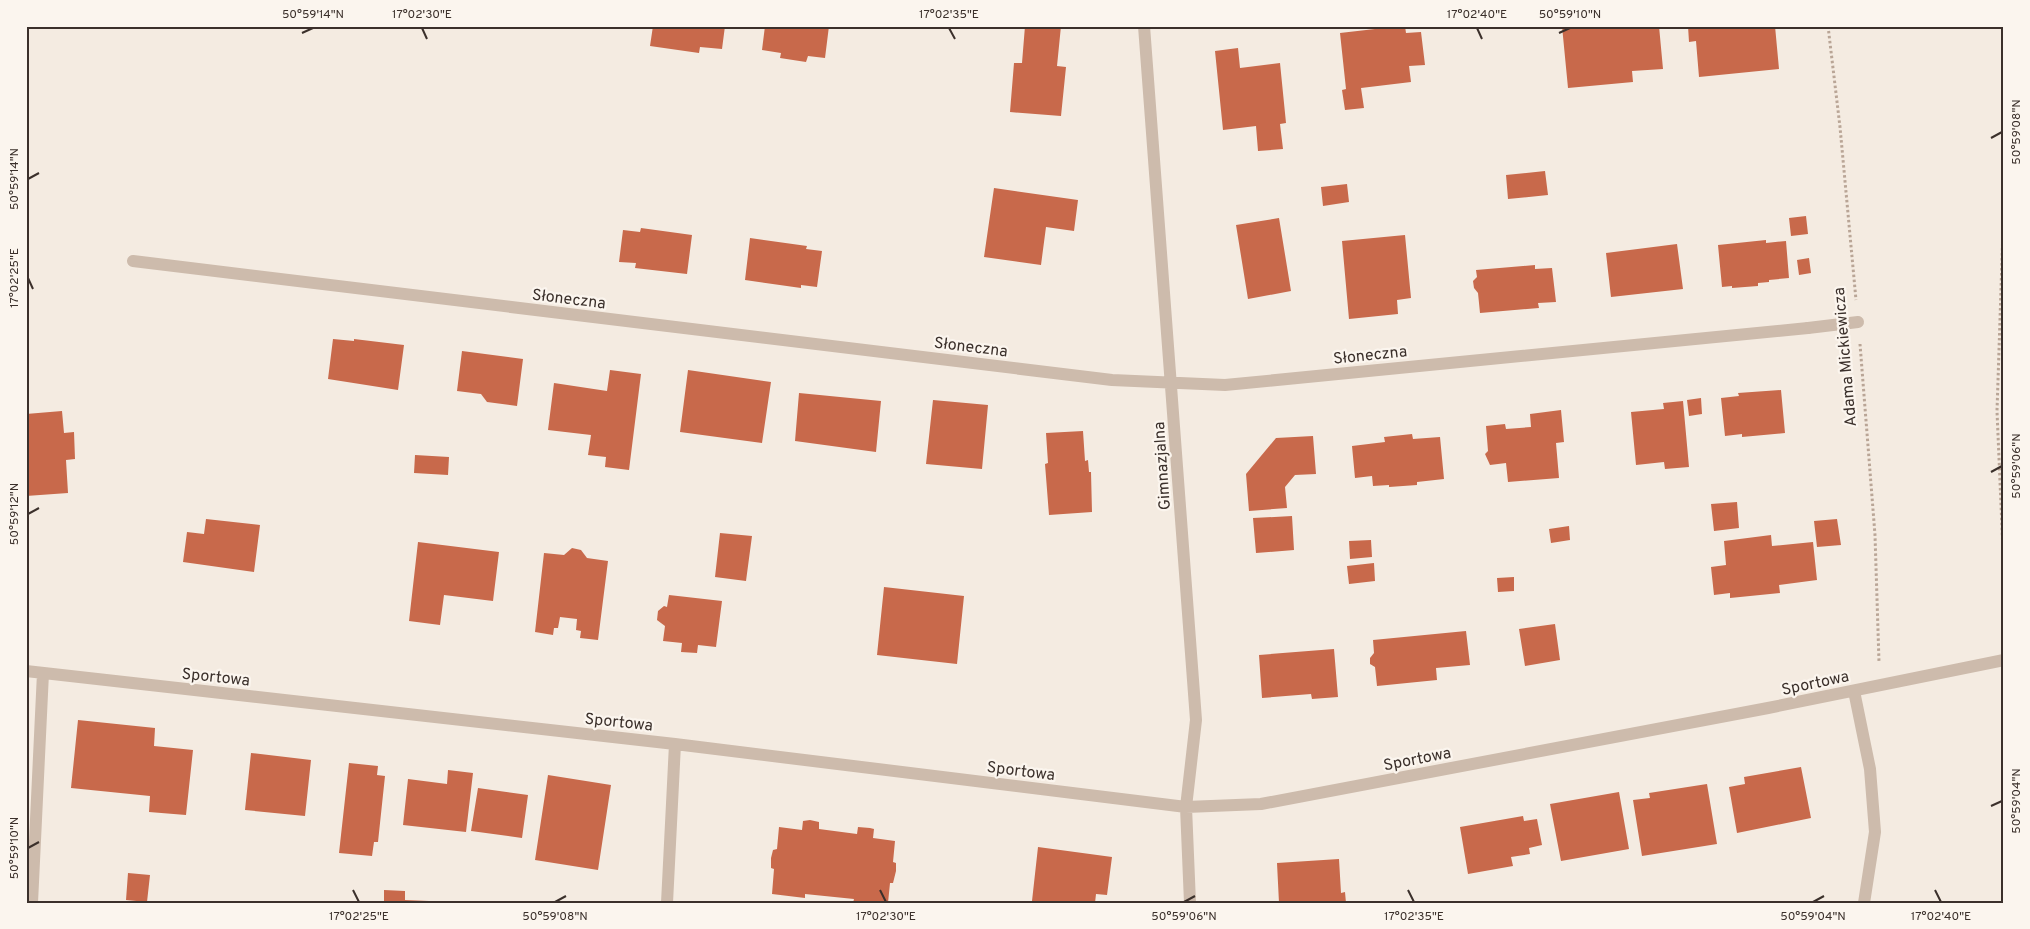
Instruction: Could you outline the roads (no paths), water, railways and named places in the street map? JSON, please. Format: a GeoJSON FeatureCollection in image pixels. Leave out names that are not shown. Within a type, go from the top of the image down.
{"type":"FeatureCollection","features":[{"type":"Feature","properties":{"kind":"street","name":"Gimnazjalna"},"geometry":{"type":"LineString","coordinates":[[1144,26],[1196,720],[1186,806],[1190,903]]}},
{"type":"Feature","properties":{"kind":"street","name":"Słoneczna"},"geometry":{"type":"LineString","coordinates":[[133,261],[1112,380],[1225,385],[1858,322]]}},
{"type":"Feature","properties":{"kind":"street","name":"Sportowa"},"geometry":{"type":"LineString","coordinates":[[26,671],[675,744],[1186,806],[1261,804],[1854,691],[2004,660]]}},
{"type":"Feature","properties":{"kind":"street"},"geometry":{"type":"LineString","coordinates":[[32,903],[44,673]]}},
{"type":"Feature","properties":{"kind":"street"},"geometry":{"type":"LineString","coordinates":[[1854,691],[1870,769],[1875,832],[1864,903]]}},
{"type":"Feature","properties":{"kind":"street"},"geometry":{"type":"LineString","coordinates":[[667,903],[675,744]]}}]}
